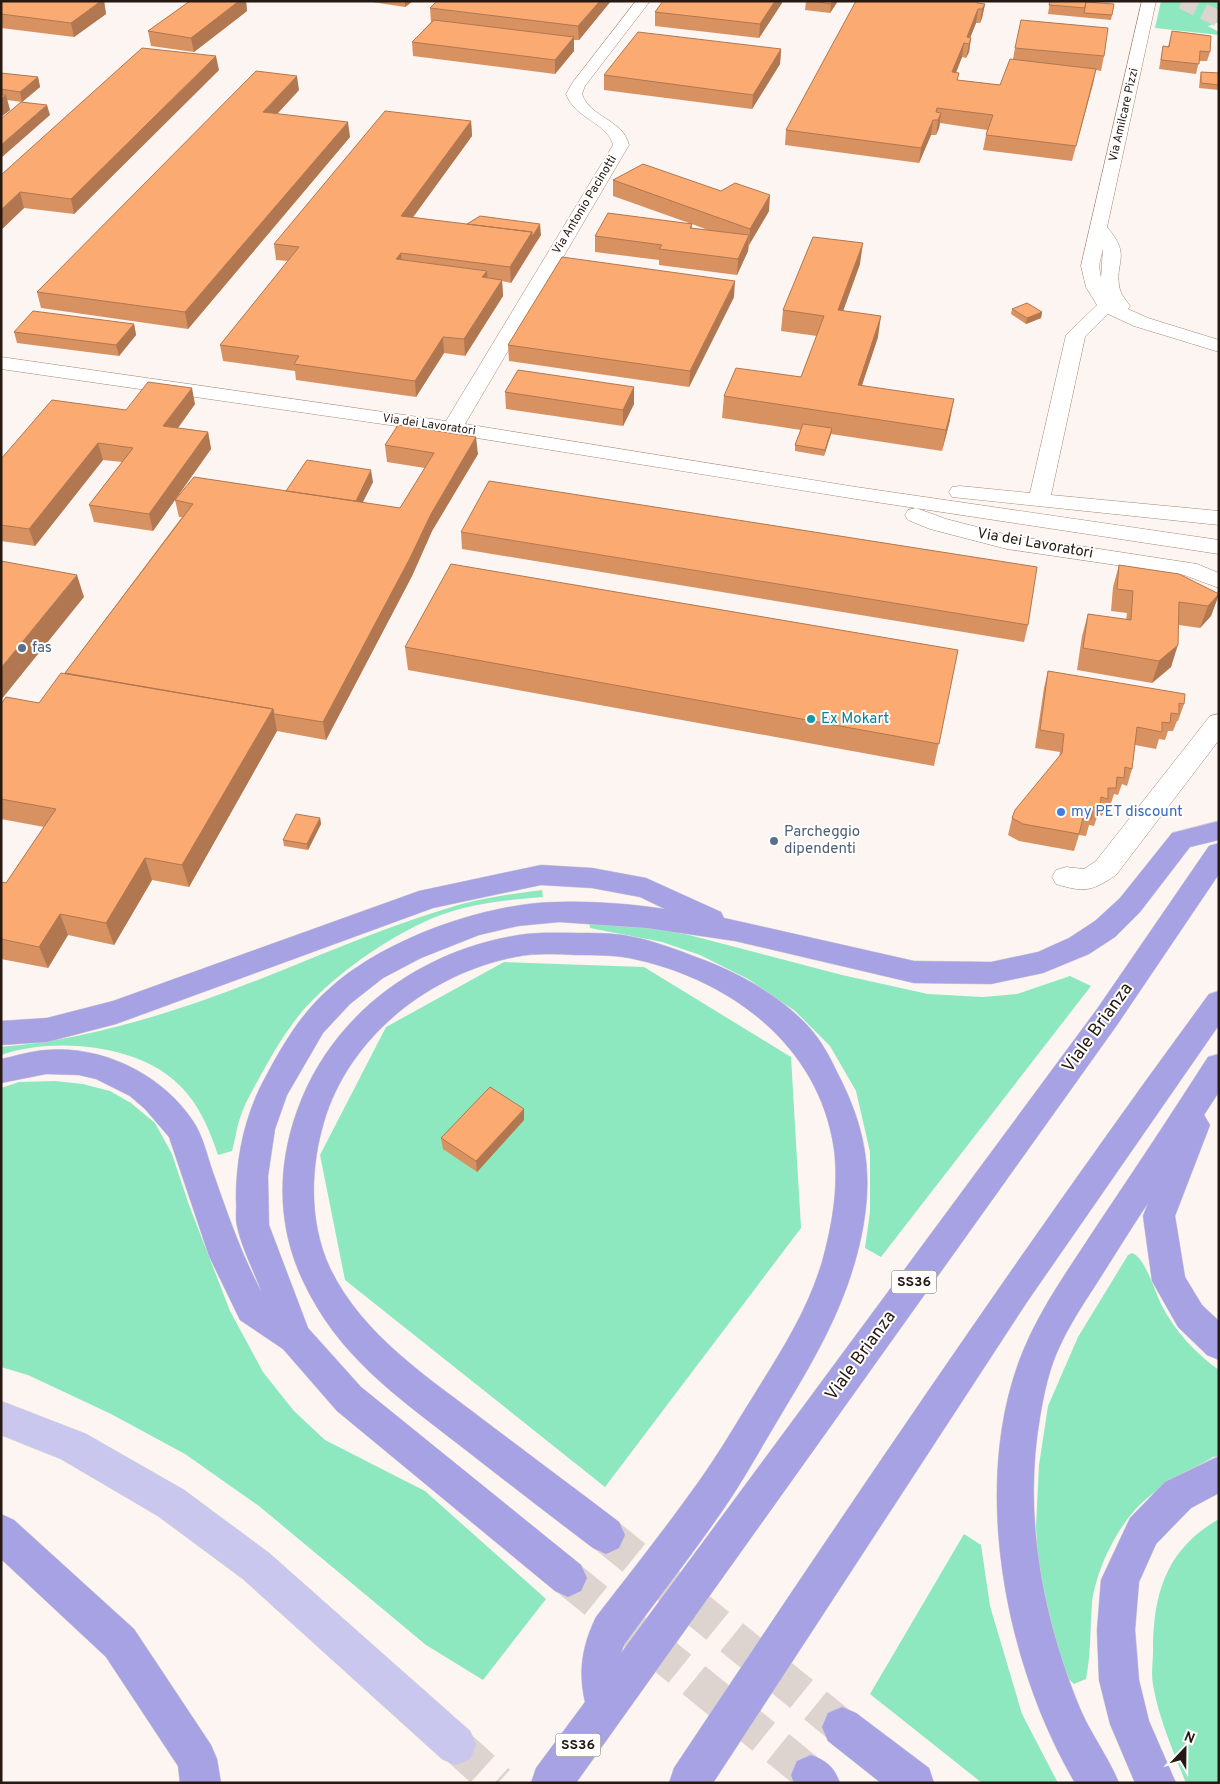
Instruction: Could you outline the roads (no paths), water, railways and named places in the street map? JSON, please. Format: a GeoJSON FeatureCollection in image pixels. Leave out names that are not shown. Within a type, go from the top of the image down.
{"type":"FeatureCollection","features":[{"type":"Feature","properties":{"kind":"highway"},"geometry":{"type":"LineString","coordinates":[[295,1338],[253,1225],[252,1176],[259,1128],[272,1093],[290,1060],[313,1025],[340,996],[373,970],[411,950],[479,924],[518,916],[559,912],[646,917],[734,930],[914,972],[991,973],[1043,962],[1092,938],[1130,905],[1181,840],[1219,830]]}},
{"type":"Feature","properties":{"kind":"highway","name":"Viale Brianza"},"geometry":{"type":"LineString","coordinates":[[551,1783],[1107,1017],[1219,853]]}},
{"type":"Feature","properties":{"kind":"highway"},"geometry":{"type":"LineString","coordinates":[[1,1033],[47,1030],[116,1012],[429,898],[541,875],[592,878],[646,888],[734,930]]}},
{"type":"Feature","properties":{"kind":"highway"},"geometry":{"type":"LineString","coordinates":[[606,1536],[388,1368],[336,1310],[315,1272],[302,1232],[298,1198],[300,1158],[306,1129],[318,1090],[336,1059],[357,1032],[382,1008],[409,988],[441,971],[474,958],[514,946],[549,943],[626,946],[691,964],[750,994],[793,1030],[815,1058],[845,1123],[852,1159],[851,1203],[843,1245],[829,1291],[808,1340],[706,1503],[603,1643],[599,1676],[606,1708]]}},
{"type":"Feature","properties":{"kind":"highway"},"geometry":{"type":"LineString","coordinates":[[689,1783],[850,1537],[1131,1122],[1219,1002]]}},
{"type":"Feature","properties":{"kind":"highway"},"geometry":{"type":"LineString","coordinates":[[1,1071],[46,1062],[79,1063],[102,1068],[141,1087],[156,1100],[182,1130],[226,1256],[252,1309],[295,1338],[349,1399],[568,1578]]}},
{"type":"Feature","properties":{"kind":"highway"},"geometry":{"type":"LineString","coordinates":[[1216,1071],[1160,1216],[1169,1281],[1190,1316],[1219,1344]]}},
{"type":"Feature","properties":{"kind":"highway"},"geometry":{"type":"LineString","coordinates":[[1099,1783],[1062,1719],[1032,1630],[1021,1580],[1014,1523],[1014,1471],[1021,1414],[1036,1360],[1056,1317],[1216,1071]]}},
{"type":"Feature","properties":{"kind":"highway"},"geometry":{"type":"LineString","coordinates":[[1156,1783],[1130,1724],[1120,1680],[1116,1630],[1120,1580],[1143,1531],[1178,1495],[1219,1474]]}},
{"type":"Feature","properties":{"kind":"highway"},"geometry":{"type":"LineString","coordinates":[[1,1533],[120,1643],[196,1759],[201,1783]]}},
{"type":"Feature","properties":{"kind":"highway"},"geometry":{"type":"LineString","coordinates":[[842,1727],[914,1783]]}},
{"type":"Feature","properties":{"kind":"main road"},"geometry":{"type":"LineString","coordinates":[[1,1418],[73,1446],[172,1503],[256,1566],[456,1745]]}},
{"type":"Feature","properties":{"kind":"street","name":"Via Antonio Pacinotti"},"geometry":{"type":"LineString","coordinates":[[452,428],[621,145],[618,135],[577,103],[574,94],[578,85],[644,1]]}},
{"type":"Feature","properties":{"kind":"street","name":"Via Amilcare Pizzi"},"geometry":{"type":"LineString","coordinates":[[1110,303],[1098,293],[1091,276],[1090,266],[1100,229],[1111,170],[1149,1]]}},
{"type":"Feature","properties":{"kind":"street"},"geometry":{"type":"LineString","coordinates":[[1039,499],[1076,335],[1110,303],[1142,322],[1219,346]]}},
{"type":"Feature","properties":{"kind":"street"},"geometry":{"type":"LineString","coordinates":[[1076,335],[1117,325],[1154,325]]}},
{"type":"Feature","properties":{"kind":"street","name":"Via dei Lavoratori"},"geometry":{"type":"LineString","coordinates":[[1,363],[452,428],[856,493],[1219,547]]}},
{"type":"Feature","properties":{"kind":"street","name":"Via dei Lavoratori"},"geometry":{"type":"LineString","coordinates":[[856,493],[961,492],[1219,518]]}},
{"type":"Feature","properties":{"kind":"street","name":"Via dei Lavoratori"},"geometry":{"type":"LineString","coordinates":[[856,493],[938,524],[1007,542],[1189,569],[1219,581]]}},
{"type":"Feature","properties":{"kind":"street"},"geometry":{"type":"LineString","coordinates":[[1066,878],[1088,880],[1106,868],[1219,722]]}},
{"type":"Feature","properties":{"kind":"tunnel"},"geometry":{"type":"LineString","coordinates":[[1182,1],[1219,19]]}},
{"type":"Feature","properties":{"kind":"tunnel"},"geometry":{"type":"LineString","coordinates":[[606,1535],[842,1727]]}},
{"type":"Feature","properties":{"kind":"tunnel"},"geometry":{"type":"LineString","coordinates":[[568,1578],[811,1775]]}},
{"type":"Feature","properties":{"kind":"tunnel"},"geometry":{"type":"LineString","coordinates":[[456,1745],[498,1783]]}},
{"type":"Feature","properties":{"kind":"place","name":"fas"},"geometry":{"type":"Point","coordinates":[22,648]}},
{"type":"Feature","properties":{"kind":"place","name":"Ex Mokart"},"geometry":{"type":"Point","coordinates":[811,719]}},
{"type":"Feature","properties":{"kind":"place","name":"my PET discount"},"geometry":{"type":"Point","coordinates":[1061,812]}},
{"type":"Feature","properties":{"kind":"place","name":"Parcheggio dipendenti"},"geometry":{"type":"Point","coordinates":[774,841]}}]}
